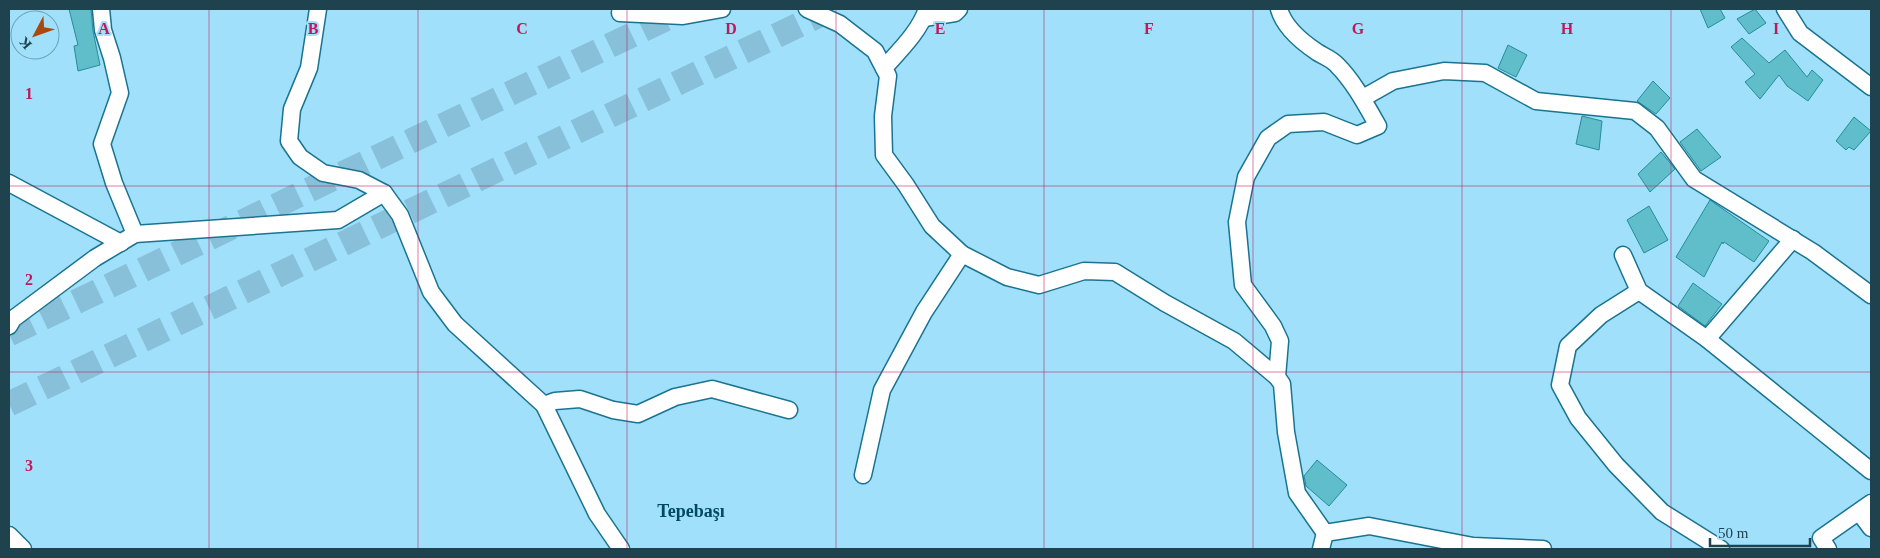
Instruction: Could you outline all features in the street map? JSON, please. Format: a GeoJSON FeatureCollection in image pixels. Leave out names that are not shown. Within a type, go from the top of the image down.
{"type":"FeatureCollection","features":[{"type":"Feature","properties":{"kind":"street"},"geometry":{"type":"LineString","coordinates":[[101,9],[103,30],[120,93],[102,144],[128,238]]}},
{"type":"Feature","properties":{"kind":"street"},"geometry":{"type":"LineString","coordinates":[[318,9],[309,68],[292,109],[289,141],[300,157],[322,173],[359,180],[384,193],[400,215],[431,292],[455,324],[544,406],[597,514],[621,549]]}},
{"type":"Feature","properties":{"kind":"street"},"geometry":{"type":"LineString","coordinates":[[620,13],[683,16],[722,9]]}},
{"type":"Feature","properties":{"kind":"street"},"geometry":{"type":"LineString","coordinates":[[807,9],[840,24],[875,51],[888,76],[883,116],[884,156],[906,185],[932,226],[962,254],[1007,277],[1040,285],[1084,271],[1115,272],[1164,303],[1234,341],[1276,377],[1282,384],[1286,432],[1297,492],[1326,533]]}},
{"type":"Feature","properties":{"kind":"street"},"geometry":{"type":"LineString","coordinates":[[884,68],[910,39],[925,13],[955,13],[959,9]]}},
{"type":"Feature","properties":{"kind":"street"},"geometry":{"type":"LineString","coordinates":[[1276,377],[1280,341],[1273,326],[1243,285],[1237,222],[1246,177],[1268,138],[1288,124],[1324,122],[1357,135],[1378,126],[1363,98],[1336,64],[1294,34],[1279,9]]}},
{"type":"Feature","properties":{"kind":"street"},"geometry":{"type":"LineString","coordinates":[[1785,9],[1800,33],[1871,87]]}},
{"type":"Feature","properties":{"kind":"street"},"geometry":{"type":"LineString","coordinates":[[1363,98],[1393,81],[1444,71],[1485,73],[1536,101],[1635,111],[1657,128],[1694,179],[1814,252],[1871,295]]}},
{"type":"Feature","properties":{"kind":"street"},"geometry":{"type":"LineString","coordinates":[[9,182],[128,238]]}},
{"type":"Feature","properties":{"kind":"street"},"geometry":{"type":"LineString","coordinates":[[9,326],[13,319],[95,258],[128,238],[338,220],[384,193]]}},
{"type":"Feature","properties":{"kind":"street"},"geometry":{"type":"LineString","coordinates":[[1707,339],[1793,239]]}},
{"type":"Feature","properties":{"kind":"street"},"geometry":{"type":"LineString","coordinates":[[863,475],[882,390],[924,312],[962,254]]}},
{"type":"Feature","properties":{"kind":"street"},"geometry":{"type":"LineString","coordinates":[[1623,255],[1639,291],[1707,339],[1871,471]]}},
{"type":"Feature","properties":{"kind":"street"},"geometry":{"type":"LineString","coordinates":[[1639,291],[1601,315],[1568,346],[1560,385],[1578,418],[1616,464],[1655,505],[1662,512],[1721,549]]}},
{"type":"Feature","properties":{"kind":"street"},"geometry":{"type":"LineString","coordinates":[[544,406],[555,401],[580,399],[613,410],[638,414],[675,397],[712,389],[789,410]]}},
{"type":"Feature","properties":{"kind":"street"},"geometry":{"type":"LineString","coordinates":[[1828,549],[1821,538],[1865,507],[1871,528]]}},
{"type":"Feature","properties":{"kind":"street"},"geometry":{"type":"LineString","coordinates":[[1326,533],[1369,526],[1473,546],[1543,549]]}},
{"type":"Feature","properties":{"kind":"street"},"geometry":{"type":"LineString","coordinates":[[1321,549],[1326,533]]}},
{"type":"Feature","properties":{"kind":"street"},"geometry":{"type":"LineString","coordinates":[[9,535],[24,549]]}},
{"type":"Feature","properties":{"kind":"building"},"geometry":{"type":"Polygon","coordinates":[[[69,9],[91,9],[93,31],[100,65],[78,71],[74,46],[78,45],[69,9]]]}},
{"type":"Feature","properties":{"kind":"building"},"geometry":{"type":"Polygon","coordinates":[[[1700,9],[1720,9],[1725,18],[1708,28],[1700,9]]]}},
{"type":"Feature","properties":{"kind":"building"},"geometry":{"type":"Polygon","coordinates":[[[1755,9],[1766,23],[1749,34],[1737,19],[1755,9]]]}},
{"type":"Feature","properties":{"kind":"building"},"geometry":{"type":"Polygon","coordinates":[[[1742,38],[1769,63],[1785,50],[1807,77],[1812,70],[1823,80],[1808,101],[1787,86],[1779,75],[1760,99],[1745,82],[1755,74],[1731,47],[1742,38]]]}},
{"type":"Feature","properties":{"kind":"building"},"geometry":{"type":"Polygon","coordinates":[[[1508,45],[1527,55],[1516,77],[1498,68],[1508,45]]]}},
{"type":"Feature","properties":{"kind":"building"},"geometry":{"type":"Polygon","coordinates":[[[1653,81],[1670,98],[1656,114],[1637,101],[1653,81]]]}},
{"type":"Feature","properties":{"kind":"building"},"geometry":{"type":"Polygon","coordinates":[[[1582,116],[1602,121],[1599,150],[1576,144],[1582,116]]]}},
{"type":"Feature","properties":{"kind":"building"},"geometry":{"type":"Polygon","coordinates":[[[1854,117],[1871,131],[1854,150],[1849,147],[1846,150],[1836,141],[1854,117]]]}},
{"type":"Feature","properties":{"kind":"building"},"geometry":{"type":"Polygon","coordinates":[[[1697,129],[1721,157],[1701,171],[1680,142],[1697,129]]]}},
{"type":"Feature","properties":{"kind":"building"},"geometry":{"type":"Polygon","coordinates":[[[1661,152],[1675,169],[1650,192],[1638,174],[1661,152]]]}},
{"type":"Feature","properties":{"kind":"building"},"geometry":{"type":"Polygon","coordinates":[[[1710,200],[1769,241],[1754,262],[1722,242],[1704,277],[1676,257],[1710,200]]]}},
{"type":"Feature","properties":{"kind":"building"},"geometry":{"type":"Polygon","coordinates":[[[1649,206],[1668,240],[1644,253],[1627,220],[1649,206]]]}},
{"type":"Feature","properties":{"kind":"building"},"geometry":{"type":"Polygon","coordinates":[[[1693,283],[1722,304],[1705,326],[1678,306],[1693,283]]]}},
{"type":"Feature","properties":{"kind":"building"},"geometry":{"type":"Polygon","coordinates":[[[1317,460],[1347,485],[1329,506],[1306,486],[1304,476],[1317,460]]]}},
{"type":"Feature","properties":{"kind":"tunnel"},"geometry":{"type":"LineString","coordinates":[[9,334],[686,9]]}},
{"type":"Feature","properties":{"kind":"tunnel"},"geometry":{"type":"LineString","coordinates":[[9,404],[832,9]]}},
{"type":"Feature","properties":{"kind":"district","name":"Tepebaşı"},"geometry":{"type":"Point","coordinates":[691,511]}}]}
